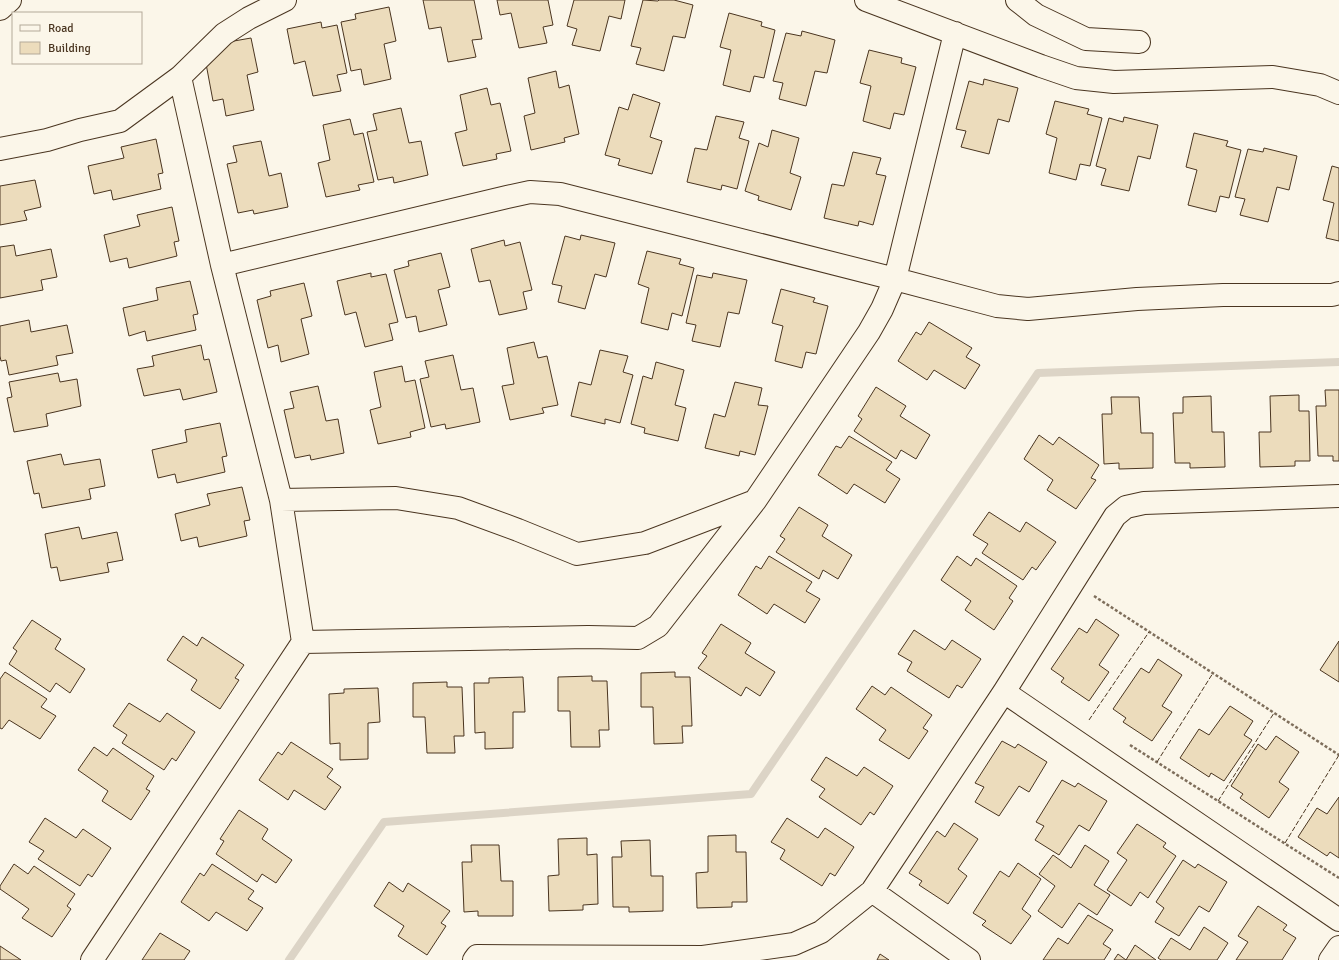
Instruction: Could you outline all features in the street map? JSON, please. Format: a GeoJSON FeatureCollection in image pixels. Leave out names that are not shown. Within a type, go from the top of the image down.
{"type":"FeatureCollection","features":[{"type":"Feature","properties":{"kind":"street"},"geometry":{"type":"LineString","coordinates":[[0,9],[10,0]]}},
{"type":"Feature","properties":{"kind":"street"},"geometry":{"type":"LineString","coordinates":[[0,149],[47,140],[80,130],[120,121],[180,77],[224,34],[249,18],[286,0]]}},
{"type":"Feature","properties":{"kind":"street"},"geometry":{"type":"LineString","coordinates":[[866,0],[1076,78],[1114,82],[1274,77],[1320,86],[1339,93]]}},
{"type":"Feature","properties":{"kind":"street"},"geometry":{"type":"LineString","coordinates":[[1017,0],[1036,16],[1086,39],[1140,42]]}},
{"type":"Feature","properties":{"kind":"street"},"geometry":{"type":"LineString","coordinates":[[303,642],[588,637],[638,638],[658,626],[755,500],[882,309],[895,279],[955,33]]}},
{"type":"Feature","properties":{"kind":"street"},"geometry":{"type":"LineString","coordinates":[[92,960],[303,642],[280,500],[222,265],[180,77]]}},
{"type":"Feature","properties":{"kind":"street"},"geometry":{"type":"LineString","coordinates":[[222,265],[491,200],[530,192],[560,194],[997,306],[1028,309],[1137,299],[1223,295],[1339,293]]}},
{"type":"Feature","properties":{"kind":"street"},"geometry":{"type":"LineString","coordinates":[[478,959],[703,957],[794,944],[821,932],[872,891],[1004,692],[1115,516],[1126,507],[1144,503],[1339,496]]}},
{"type":"Feature","properties":{"kind":"street"},"geometry":{"type":"LineString","coordinates":[[280,500],[396,498],[458,508],[577,554],[645,543],[755,500]]}},
{"type":"Feature","properties":{"kind":"street"},"geometry":{"type":"LineString","coordinates":[[1004,692],[1339,920]]}},
{"type":"Feature","properties":{"kind":"street"},"geometry":{"type":"LineString","coordinates":[[872,891],[969,960]]}},
{"type":"Feature","properties":{"kind":"street"},"geometry":{"type":"LineString","coordinates":[[1330,960],[1339,947]]}},
{"type":"Feature","properties":{"kind":"path"},"geometry":{"type":"LineString","coordinates":[[1091,594],[1339,755]]}},
{"type":"Feature","properties":{"kind":"path"},"geometry":{"type":"LineString","coordinates":[[1123,741],[1339,878]]}},
{"type":"Feature","properties":{"kind":"building"},"geometry":{"type":"Polygon","coordinates":[[[423,0],[474,0],[482,39],[472,40],[476,57],[448,62],[441,27],[429,29],[423,0]]]}},
{"type":"Feature","properties":{"kind":"building"},"geometry":{"type":"Polygon","coordinates":[[[497,0],[548,0],[553,25],[543,27],[547,43],[519,48],[511,13],[500,15],[497,0]]]}},
{"type":"Feature","properties":{"kind":"building"},"geometry":{"type":"Polygon","coordinates":[[[574,0],[625,0],[621,19],[609,16],[600,51],[572,45],[577,29],[567,26],[574,0]]]}},
{"type":"Feature","properties":{"kind":"building"},"geometry":{"type":"Polygon","coordinates":[[[643,0],[674,0],[693,5],[685,38],[673,36],[664,71],[636,64],[641,48],[631,46],[643,0]]]}},
{"type":"Feature","properties":{"kind":"building"},"geometry":{"type":"Polygon","coordinates":[[[389,7],[396,41],[384,44],[391,79],[364,85],[361,69],[351,71],[341,22],[356,19],[355,14],[389,7]]]}},
{"type":"Feature","properties":{"kind":"building"},"geometry":{"type":"Polygon","coordinates":[[[729,13],[762,22],[761,26],[775,30],[764,78],[754,76],[750,92],[723,85],[731,50],[720,47],[729,13]]]}},
{"type":"Feature","properties":{"kind":"building"},"geometry":{"type":"Polygon","coordinates":[[[321,22],[322,28],[337,25],[347,73],[337,75],[341,91],[313,96],[305,61],[294,64],[287,29],[321,22]]]}},
{"type":"Feature","properties":{"kind":"building"},"geometry":{"type":"Polygon","coordinates":[[[802,31],[835,40],[827,73],[815,71],[806,106],[779,99],[783,83],[773,81],[786,33],[801,36],[802,31]]]}},
{"type":"Feature","properties":{"kind":"building"},"geometry":{"type":"Polygon","coordinates":[[[251,38],[258,72],[247,75],[254,110],[226,116],[223,99],[213,101],[204,53],[217,44],[251,38]]]}},
{"type":"Feature","properties":{"kind":"building"},"geometry":{"type":"Polygon","coordinates":[[[869,50],[902,58],[901,63],[916,67],[904,115],[894,113],[890,129],[863,121],[871,86],[860,83],[869,50]]]}},
{"type":"Feature","properties":{"kind":"building"},"geometry":{"type":"Polygon","coordinates":[[[556,71],[559,88],[569,85],[579,134],[564,138],[565,142],[531,150],[524,116],[535,113],[528,78],[556,71]]]}},
{"type":"Feature","properties":{"kind":"building"},"geometry":{"type":"Polygon","coordinates":[[[984,79],[1018,88],[1009,122],[998,119],[989,154],[961,147],[966,131],[956,129],[969,81],[983,85],[984,79]]]}},
{"type":"Feature","properties":{"kind":"building"},"geometry":{"type":"Polygon","coordinates":[[[487,88],[491,105],[500,103],[511,151],[496,154],[497,159],[463,166],[455,133],[467,130],[460,95],[487,88]]]}},
{"type":"Feature","properties":{"kind":"building"},"geometry":{"type":"Polygon","coordinates":[[[633,94],[660,103],[650,137],[662,141],[652,174],[618,165],[620,159],[605,155],[619,107],[628,110],[633,94]]]}},
{"type":"Feature","properties":{"kind":"building"},"geometry":{"type":"Polygon","coordinates":[[[1055,101],[1089,109],[1087,114],[1102,118],[1090,166],[1080,164],[1076,180],[1049,173],[1057,138],[1046,134],[1055,101]]]}},
{"type":"Feature","properties":{"kind":"building"},"geometry":{"type":"Polygon","coordinates":[[[401,108],[409,143],[421,141],[428,175],[394,183],[393,177],[378,180],[367,132],[377,130],[373,114],[401,108]]]}},
{"type":"Feature","properties":{"kind":"building"},"geometry":{"type":"Polygon","coordinates":[[[716,116],[744,122],[739,138],[749,141],[737,189],[722,185],[721,190],[687,182],[695,148],[707,150],[716,116]]]}},
{"type":"Feature","properties":{"kind":"building"},"geometry":{"type":"Polygon","coordinates":[[[1124,117],[1158,125],[1150,159],[1138,156],[1129,191],[1101,185],[1106,169],[1096,166],[1109,118],[1123,122],[1124,117]]]}},
{"type":"Feature","properties":{"kind":"building"},"geometry":{"type":"Polygon","coordinates":[[[350,119],[354,135],[363,133],[374,182],[358,185],[360,190],[326,197],[318,163],[330,160],[323,125],[350,119]]]}},
{"type":"Feature","properties":{"kind":"building"},"geometry":{"type":"Polygon","coordinates":[[[772,130],[799,138],[790,173],[801,177],[791,210],[758,200],[759,196],[745,191],[759,143],[768,147],[772,130]]]}},
{"type":"Feature","properties":{"kind":"building"},"geometry":{"type":"Polygon","coordinates":[[[1194,133],[1228,141],[1226,146],[1241,150],[1229,198],[1220,196],[1216,212],[1188,205],[1197,170],[1186,167],[1194,133]]]}},
{"type":"Feature","properties":{"kind":"building"},"geometry":{"type":"Polygon","coordinates":[[[156,139],[163,173],[158,174],[161,189],[113,200],[111,190],[94,194],[88,166],[124,158],[121,147],[156,139]]]}},
{"type":"Feature","properties":{"kind":"building"},"geometry":{"type":"Polygon","coordinates":[[[261,141],[269,176],[281,173],[288,207],[254,214],[253,210],[238,213],[227,164],[237,162],[233,146],[261,141]]]}},
{"type":"Feature","properties":{"kind":"building"},"geometry":{"type":"Polygon","coordinates":[[[1264,148],[1297,156],[1289,190],[1277,187],[1268,222],[1240,215],[1245,199],[1235,197],[1248,149],[1263,152],[1264,148]]]}},
{"type":"Feature","properties":{"kind":"building"},"geometry":{"type":"Polygon","coordinates":[[[853,152],[881,158],[876,174],[886,176],[873,225],[859,221],[858,226],[824,218],[832,184],[844,186],[853,152]]]}},
{"type":"Feature","properties":{"kind":"building"},"geometry":{"type":"Polygon","coordinates":[[[1332,166],[1339,168],[1339,241],[1326,238],[1334,203],[1323,200],[1332,166]]]}},
{"type":"Feature","properties":{"kind":"building"},"geometry":{"type":"Polygon","coordinates":[[[35,180],[41,207],[24,211],[27,220],[0,225],[0,186],[35,180]]]}},
{"type":"Feature","properties":{"kind":"building"},"geometry":{"type":"Polygon","coordinates":[[[172,207],[179,241],[174,242],[177,256],[129,268],[127,258],[110,262],[104,235],[140,226],[137,215],[172,207]]]}},
{"type":"Feature","properties":{"kind":"building"},"geometry":{"type":"Polygon","coordinates":[[[581,235],[615,243],[606,277],[595,274],[585,309],[558,302],[562,286],[552,284],[565,236],[580,240],[581,235]]]}},
{"type":"Feature","properties":{"kind":"building"},"geometry":{"type":"Polygon","coordinates":[[[504,240],[505,246],[520,242],[532,290],[523,292],[527,309],[499,315],[490,280],[479,282],[471,249],[504,240]]]}},
{"type":"Feature","properties":{"kind":"building"},"geometry":{"type":"Polygon","coordinates":[[[14,245],[16,256],[51,249],[57,277],[41,280],[43,290],[0,298],[0,247],[14,245]]]}},
{"type":"Feature","properties":{"kind":"building"},"geometry":{"type":"Polygon","coordinates":[[[647,251],[681,259],[679,264],[694,268],[682,316],[672,313],[668,330],[641,323],[649,288],[638,284],[647,251]]]}},
{"type":"Feature","properties":{"kind":"building"},"geometry":{"type":"Polygon","coordinates":[[[441,253],[450,287],[438,290],[447,325],[419,332],[416,316],[406,318],[394,270],[409,266],[408,261],[441,253]]]}},
{"type":"Feature","properties":{"kind":"building"},"geometry":{"type":"Polygon","coordinates":[[[371,273],[371,277],[386,274],[398,322],[389,324],[393,340],[365,347],[356,312],[345,315],[337,281],[371,273]]]}},
{"type":"Feature","properties":{"kind":"building"},"geometry":{"type":"Polygon","coordinates":[[[713,273],[747,280],[739,314],[728,312],[720,347],[692,341],[696,325],[686,323],[697,275],[712,278],[713,273]]]}},
{"type":"Feature","properties":{"kind":"building"},"geometry":{"type":"Polygon","coordinates":[[[190,281],[198,314],[193,315],[196,330],[147,341],[145,331],[129,336],[123,308],[158,300],[156,288],[190,281]]]}},
{"type":"Feature","properties":{"kind":"building"},"geometry":{"type":"Polygon","coordinates":[[[304,283],[312,316],[301,319],[309,354],[281,362],[278,345],[268,348],[257,300],[271,296],[270,291],[304,283]]]}},
{"type":"Feature","properties":{"kind":"building"},"geometry":{"type":"Polygon","coordinates":[[[781,289],[815,298],[813,302],[828,306],[816,354],[806,352],[802,368],[775,361],[783,326],[772,323],[781,289]]]}},
{"type":"Feature","properties":{"kind":"building"},"geometry":{"type":"Polygon","coordinates":[[[29,320],[31,332],[67,325],[73,353],[56,356],[58,365],[9,375],[6,360],[1,361],[0,356],[0,326],[29,320]]]}},
{"type":"Feature","properties":{"kind":"building"},"geometry":{"type":"Polygon","coordinates":[[[929,322],[972,348],[966,357],[980,365],[965,389],[934,370],[927,380],[898,361],[916,332],[921,335],[929,322]]]}},
{"type":"Feature","properties":{"kind":"building"},"geometry":{"type":"Polygon","coordinates":[[[534,342],[538,358],[547,356],[558,405],[542,408],[544,413],[510,420],[502,386],[514,384],[507,348],[534,342]]]}},
{"type":"Feature","properties":{"kind":"building"},"geometry":{"type":"Polygon","coordinates":[[[201,345],[204,360],[209,359],[217,392],[183,400],[180,389],[144,396],[137,369],[154,366],[152,356],[201,345]]]}},
{"type":"Feature","properties":{"kind":"building"},"geometry":{"type":"Polygon","coordinates":[[[600,350],[628,356],[623,372],[633,375],[620,423],[605,419],[605,424],[571,416],[579,382],[591,385],[600,350]]]}},
{"type":"Feature","properties":{"kind":"building"},"geometry":{"type":"Polygon","coordinates":[[[453,355],[461,390],[473,388],[480,422],[446,429],[445,424],[431,427],[420,379],[429,377],[425,361],[453,355]]]}},
{"type":"Feature","properties":{"kind":"building"},"geometry":{"type":"Polygon","coordinates":[[[656,362],[684,370],[675,405],[686,408],[678,441],[644,433],[645,428],[631,424],[643,376],[652,379],[656,362]]]}},
{"type":"Feature","properties":{"kind":"building"},"geometry":{"type":"Polygon","coordinates":[[[402,366],[405,382],[415,380],[425,428],[410,432],[411,437],[378,444],[370,410],[381,407],[374,372],[402,366]]]}},
{"type":"Feature","properties":{"kind":"building"},"geometry":{"type":"Polygon","coordinates":[[[58,373],[60,382],[77,379],[81,406],[46,414],[48,426],[14,432],[7,398],[12,397],[9,382],[58,373]]]}},
{"type":"Feature","properties":{"kind":"building"},"geometry":{"type":"Polygon","coordinates":[[[735,382],[762,388],[758,405],[768,406],[755,455],[740,451],[739,456],[705,448],[714,414],[725,417],[735,382]]]}},
{"type":"Feature","properties":{"kind":"building"},"geometry":{"type":"Polygon","coordinates":[[[318,386],[326,421],[338,419],[344,453],[311,460],[310,455],[295,458],[284,410],[294,408],[290,392],[318,386]]]}},
{"type":"Feature","properties":{"kind":"building"},"geometry":{"type":"Polygon","coordinates":[[[876,387],[906,406],[900,416],[930,435],[916,459],[901,450],[896,459],[854,431],[862,419],[858,416],[876,387]]]}},
{"type":"Feature","properties":{"kind":"building"},"geometry":{"type":"Polygon","coordinates":[[[1325,390],[1339,390],[1339,461],[1333,461],[1333,456],[1318,456],[1316,406],[1326,406],[1325,390]]]}},
{"type":"Feature","properties":{"kind":"building"},"geometry":{"type":"Polygon","coordinates":[[[1299,395],[1299,411],[1309,411],[1310,461],[1295,461],[1295,466],[1260,467],[1259,432],[1271,432],[1270,396],[1299,395]]]}},
{"type":"Feature","properties":{"kind":"building"},"geometry":{"type":"Polygon","coordinates":[[[1211,396],[1212,432],[1224,432],[1225,467],[1190,468],[1190,463],[1175,463],[1173,413],[1183,413],[1183,397],[1211,396]]]}},
{"type":"Feature","properties":{"kind":"building"},"geometry":{"type":"Polygon","coordinates":[[[1111,397],[1139,397],[1141,433],[1153,433],[1153,468],[1119,469],[1119,463],[1104,464],[1102,414],[1112,414],[1111,397]]]}},
{"type":"Feature","properties":{"kind":"building"},"geometry":{"type":"Polygon","coordinates":[[[220,423],[227,456],[222,457],[225,472],[177,483],[175,474],[158,478],[152,450],[187,442],[185,430],[220,423]]]}},
{"type":"Feature","properties":{"kind":"building"},"geometry":{"type":"Polygon","coordinates":[[[1039,435],[1053,445],[1059,437],[1099,465],[1091,478],[1096,480],[1076,509],[1047,490],[1053,480],[1024,459],[1039,435]]]}},
{"type":"Feature","properties":{"kind":"building"},"geometry":{"type":"Polygon","coordinates":[[[849,436],[892,462],[886,470],[900,479],[885,503],[854,484],[847,494],[818,475],[836,446],[841,448],[849,436]]]}},
{"type":"Feature","properties":{"kind":"building"},"geometry":{"type":"Polygon","coordinates":[[[61,454],[64,465],[100,459],[105,486],[89,489],[91,499],[42,508],[39,493],[34,494],[27,461],[61,454]]]}},
{"type":"Feature","properties":{"kind":"building"},"geometry":{"type":"Polygon","coordinates":[[[242,487],[250,520],[244,521],[247,536],[199,547],[197,537],[181,541],[175,514],[210,505],[207,494],[242,487]]]}},
{"type":"Feature","properties":{"kind":"building"},"geometry":{"type":"Polygon","coordinates":[[[799,507],[828,525],[822,536],[852,555],[838,579],[823,570],[819,579],[776,552],[785,539],[780,536],[799,507]]]}},
{"type":"Feature","properties":{"kind":"building"},"geometry":{"type":"Polygon","coordinates":[[[989,512],[1020,532],[1026,522],[1056,542],[1036,570],[1032,567],[1023,580],[982,553],[988,544],[973,535],[989,512]]]}},
{"type":"Feature","properties":{"kind":"building"},"geometry":{"type":"Polygon","coordinates":[[[79,527],[82,539],[117,532],[123,560],[107,563],[109,572],[60,581],[57,567],[51,568],[45,534],[79,527]]]}},
{"type":"Feature","properties":{"kind":"building"},"geometry":{"type":"Polygon","coordinates":[[[769,556],[812,582],[806,591],[820,599],[805,623],[774,604],[767,614],[738,595],[756,566],[761,569],[769,556]]]}},
{"type":"Feature","properties":{"kind":"building"},"geometry":{"type":"Polygon","coordinates":[[[957,556],[971,566],[976,558],[1017,586],[1009,598],[1013,601],[994,630],[965,610],[971,601],[941,580],[957,556]]]}},
{"type":"Feature","properties":{"kind":"building"},"geometry":{"type":"Polygon","coordinates":[[[1096,619],[1119,635],[1099,665],[1109,672],[1089,701],[1061,682],[1064,678],[1051,669],[1079,628],[1087,633],[1096,619]]]}},
{"type":"Feature","properties":{"kind":"building"},"geometry":{"type":"Polygon","coordinates":[[[32,620],[61,639],[55,649],[85,669],[70,693],[56,683],[50,692],[9,664],[17,651],[13,648],[32,620]]]}},
{"type":"Feature","properties":{"kind":"building"},"geometry":{"type":"Polygon","coordinates":[[[721,624],[751,643],[745,653],[775,672],[760,696],[746,687],[741,696],[698,668],[707,656],[702,653],[721,624]]]}},
{"type":"Feature","properties":{"kind":"building"},"geometry":{"type":"Polygon","coordinates":[[[914,630],[945,650],[952,640],[981,659],[962,688],[957,685],[949,698],[907,671],[912,662],[898,654],[914,630]]]}},
{"type":"Feature","properties":{"kind":"building"},"geometry":{"type":"Polygon","coordinates":[[[183,636],[197,646],[202,637],[244,665],[235,678],[239,680],[220,709],[191,690],[197,680],[167,660],[183,636]]]}},
{"type":"Feature","properties":{"kind":"building"},"geometry":{"type":"Polygon","coordinates":[[[1339,641],[1339,682],[1320,670],[1339,641]]]}},
{"type":"Feature","properties":{"kind":"building"},"geometry":{"type":"Polygon","coordinates":[[[1158,659],[1182,675],[1162,706],[1172,712],[1152,741],[1123,722],[1126,718],[1113,709],[1141,668],[1149,673],[1158,659]]]}},
{"type":"Feature","properties":{"kind":"building"},"geometry":{"type":"Polygon","coordinates":[[[5,672],[47,699],[41,707],[56,716],[40,739],[9,720],[2,729],[0,728],[0,679],[5,672]]]}},
{"type":"Feature","properties":{"kind":"building"},"geometry":{"type":"Polygon","coordinates":[[[675,672],[675,677],[690,677],[692,726],[682,726],[683,743],[654,744],[653,707],[641,707],[641,673],[675,672]]]}},
{"type":"Feature","properties":{"kind":"building"},"geometry":{"type":"Polygon","coordinates":[[[592,676],[592,681],[607,681],[609,730],[599,730],[600,747],[571,747],[570,711],[558,711],[558,677],[592,676]]]}},
{"type":"Feature","properties":{"kind":"building"},"geometry":{"type":"Polygon","coordinates":[[[523,677],[525,712],[513,712],[513,748],[485,749],[485,732],[475,733],[474,683],[489,683],[489,678],[523,677]]]}},
{"type":"Feature","properties":{"kind":"building"},"geometry":{"type":"Polygon","coordinates":[[[447,682],[447,687],[462,687],[464,736],[454,736],[455,753],[427,753],[425,717],[413,717],[413,683],[447,682]]]}},
{"type":"Feature","properties":{"kind":"building"},"geometry":{"type":"Polygon","coordinates":[[[872,686],[885,695],[891,687],[932,715],[923,728],[928,731],[909,759],[879,740],[886,730],[856,709],[872,686]]]}},
{"type":"Feature","properties":{"kind":"building"},"geometry":{"type":"Polygon","coordinates":[[[378,688],[380,722],[368,723],[368,759],[340,760],[340,743],[330,744],[329,694],[344,693],[344,689],[378,688]]]}},
{"type":"Feature","properties":{"kind":"building"},"geometry":{"type":"Polygon","coordinates":[[[129,703],[160,722],[167,713],[195,732],[176,761],[172,758],[164,770],[122,743],[127,735],[113,726],[129,703]]]}},
{"type":"Feature","properties":{"kind":"building"},"geometry":{"type":"Polygon","coordinates":[[[1230,706],[1253,721],[1244,735],[1252,740],[1224,781],[1211,773],[1209,777],[1180,758],[1199,729],[1209,735],[1230,706]]]}},
{"type":"Feature","properties":{"kind":"building"},"geometry":{"type":"Polygon","coordinates":[[[1276,736],[1299,752],[1279,782],[1289,789],[1269,818],[1240,798],[1243,794],[1231,786],[1258,744],[1266,750],[1276,736]]]}},
{"type":"Feature","properties":{"kind":"building"},"geometry":{"type":"Polygon","coordinates":[[[1002,741],[1015,748],[1018,744],[1047,762],[1029,792],[1019,786],[999,816],[975,802],[984,787],[975,783],[1002,741]]]}},
{"type":"Feature","properties":{"kind":"building"},"geometry":{"type":"Polygon","coordinates":[[[291,742],[333,769],[327,777],[341,787],[325,810],[294,790],[288,800],[259,780],[278,752],[282,755],[291,742]]]}},
{"type":"Feature","properties":{"kind":"building"},"geometry":{"type":"Polygon","coordinates":[[[94,747],[107,756],[113,748],[154,776],[146,789],[150,791],[131,820],[102,801],[108,791],[78,770],[94,747]]]}},
{"type":"Feature","properties":{"kind":"building"},"geometry":{"type":"Polygon","coordinates":[[[826,757],[857,776],[864,767],[893,786],[874,815],[870,812],[861,825],[819,797],[825,789],[811,780],[826,757]]]}},
{"type":"Feature","properties":{"kind":"building"},"geometry":{"type":"Polygon","coordinates":[[[1062,780],[1075,787],[1078,783],[1107,801],[1089,831],[1079,825],[1059,855],[1035,840],[1044,826],[1036,822],[1062,780]]]}},
{"type":"Feature","properties":{"kind":"building"},"geometry":{"type":"Polygon","coordinates":[[[1339,797],[1339,858],[1330,852],[1327,856],[1298,837],[1317,808],[1327,814],[1339,797]]]}},
{"type":"Feature","properties":{"kind":"building"},"geometry":{"type":"Polygon","coordinates":[[[239,810],[268,829],[262,839],[292,860],[276,883],[262,874],[257,882],[216,854],[224,841],[220,839],[239,810]]]}},
{"type":"Feature","properties":{"kind":"building"},"geometry":{"type":"Polygon","coordinates":[[[45,818],[76,838],[83,829],[111,848],[92,877],[88,874],[80,886],[38,859],[44,851],[29,842],[45,818]]]}},
{"type":"Feature","properties":{"kind":"building"},"geometry":{"type":"Polygon","coordinates":[[[787,818],[818,838],[825,828],[854,847],[835,876],[830,873],[822,886],[780,859],[785,850],[771,842],[787,818]]]}},
{"type":"Feature","properties":{"kind":"building"},"geometry":{"type":"Polygon","coordinates":[[[954,823],[978,839],[958,869],[967,876],[948,904],[919,885],[922,881],[909,873],[937,831],[945,837],[954,823]]]}},
{"type":"Feature","properties":{"kind":"building"},"geometry":{"type":"Polygon","coordinates":[[[1137,824],[1166,843],[1163,847],[1176,856],[1148,898],[1140,892],[1131,906],[1107,890],[1127,860],[1117,853],[1137,824]]]}},
{"type":"Feature","properties":{"kind":"building"},"geometry":{"type":"Polygon","coordinates":[[[736,835],[736,852],[746,852],[747,902],[732,902],[732,907],[697,908],[696,873],[708,872],[708,836],[736,835]]]}},
{"type":"Feature","properties":{"kind":"building"},"geometry":{"type":"Polygon","coordinates":[[[587,838],[587,855],[597,854],[598,904],[583,905],[583,910],[549,911],[548,876],[559,875],[558,839],[587,838]]]}},
{"type":"Feature","properties":{"kind":"building"},"geometry":{"type":"Polygon","coordinates":[[[650,840],[651,876],[663,876],[663,911],[629,912],[629,907],[613,907],[612,857],[622,857],[621,841],[650,840]]]}},
{"type":"Feature","properties":{"kind":"building"},"geometry":{"type":"Polygon","coordinates":[[[471,845],[499,845],[501,881],[513,881],[513,916],[478,916],[478,911],[464,912],[462,862],[472,862],[471,845]]]}},
{"type":"Feature","properties":{"kind":"building"},"geometry":{"type":"Polygon","coordinates":[[[1085,845],[1109,861],[1094,885],[1110,895],[1097,915],[1079,903],[1062,928],[1038,911],[1055,886],[1039,874],[1053,855],[1071,868],[1085,845]]]}},
{"type":"Feature","properties":{"kind":"building"},"geometry":{"type":"Polygon","coordinates":[[[1183,860],[1195,868],[1198,864],[1227,882],[1209,912],[1199,906],[1179,936],[1155,922],[1164,908],[1156,902],[1183,860]]]}},
{"type":"Feature","properties":{"kind":"building"},"geometry":{"type":"Polygon","coordinates":[[[1018,863],[1041,879],[1022,909],[1031,916],[1011,944],[982,925],[986,921],[973,913],[1000,871],[1009,877],[1018,863]]]}},
{"type":"Feature","properties":{"kind":"building"},"geometry":{"type":"Polygon","coordinates":[[[14,864],[28,874],[34,866],[75,894],[67,906],[71,909],[52,937],[22,918],[29,909],[0,889],[0,886],[14,864]]]}},
{"type":"Feature","properties":{"kind":"building"},"geometry":{"type":"Polygon","coordinates":[[[212,864],[254,891],[248,899],[263,908],[247,931],[216,912],[209,921],[181,902],[200,873],[204,876],[212,864]]]}},
{"type":"Feature","properties":{"kind":"building"},"geometry":{"type":"Polygon","coordinates":[[[389,882],[403,892],[408,883],[450,911],[441,923],[446,926],[427,955],[398,936],[404,926],[374,906],[389,882]]]}},
{"type":"Feature","properties":{"kind":"building"},"geometry":{"type":"Polygon","coordinates":[[[1258,906],[1287,925],[1283,930],[1296,938],[1282,960],[1236,960],[1248,942],[1238,936],[1258,906]]]}},
{"type":"Feature","properties":{"kind":"building"},"geometry":{"type":"Polygon","coordinates":[[[1088,915],[1113,930],[1103,944],[1111,949],[1104,960],[1043,960],[1058,938],[1068,944],[1088,915]]]}},
{"type":"Feature","properties":{"kind":"building"},"geometry":{"type":"Polygon","coordinates":[[[1204,927],[1228,943],[1217,960],[1161,960],[1158,958],[1171,938],[1190,950],[1204,927]]]}},
{"type":"Feature","properties":{"kind":"building"},"geometry":{"type":"Polygon","coordinates":[[[160,933],[190,951],[184,960],[142,960],[160,933]]]}},
{"type":"Feature","properties":{"kind":"building"},"geometry":{"type":"Polygon","coordinates":[[[1135,945],[1156,960],[1126,960],[1135,945]]]}},
{"type":"Feature","properties":{"kind":"building"},"geometry":{"type":"Polygon","coordinates":[[[0,946],[21,960],[0,960],[0,946]]]}},
{"type":"Feature","properties":{"kind":"building"},"geometry":{"type":"Polygon","coordinates":[[[880,954],[889,960],[877,960],[880,954]]]}},
{"type":"Feature","properties":{"kind":"building"},"geometry":{"type":"Polygon","coordinates":[[[1118,954],[1126,960],[1114,960],[1118,954]]]}},
{"type":"Feature","properties":{"kind":"waterway"},"geometry":{"type":"LineString","coordinates":[[289,960],[384,822],[751,794],[1038,373],[1339,362]]}},
{"type":"Feature","properties":{"kind":"fence"},"geometry":{"type":"LineString","coordinates":[[1089,720],[1149,632]]}},
{"type":"Feature","properties":{"kind":"fence"},"geometry":{"type":"LineString","coordinates":[[1157,762],[1213,673]]}},
{"type":"Feature","properties":{"kind":"fence"},"geometry":{"type":"LineString","coordinates":[[1218,801],[1274,713]]}},
{"type":"Feature","properties":{"kind":"fence"},"geometry":{"type":"LineString","coordinates":[[1285,843],[1339,755]]}}]}
